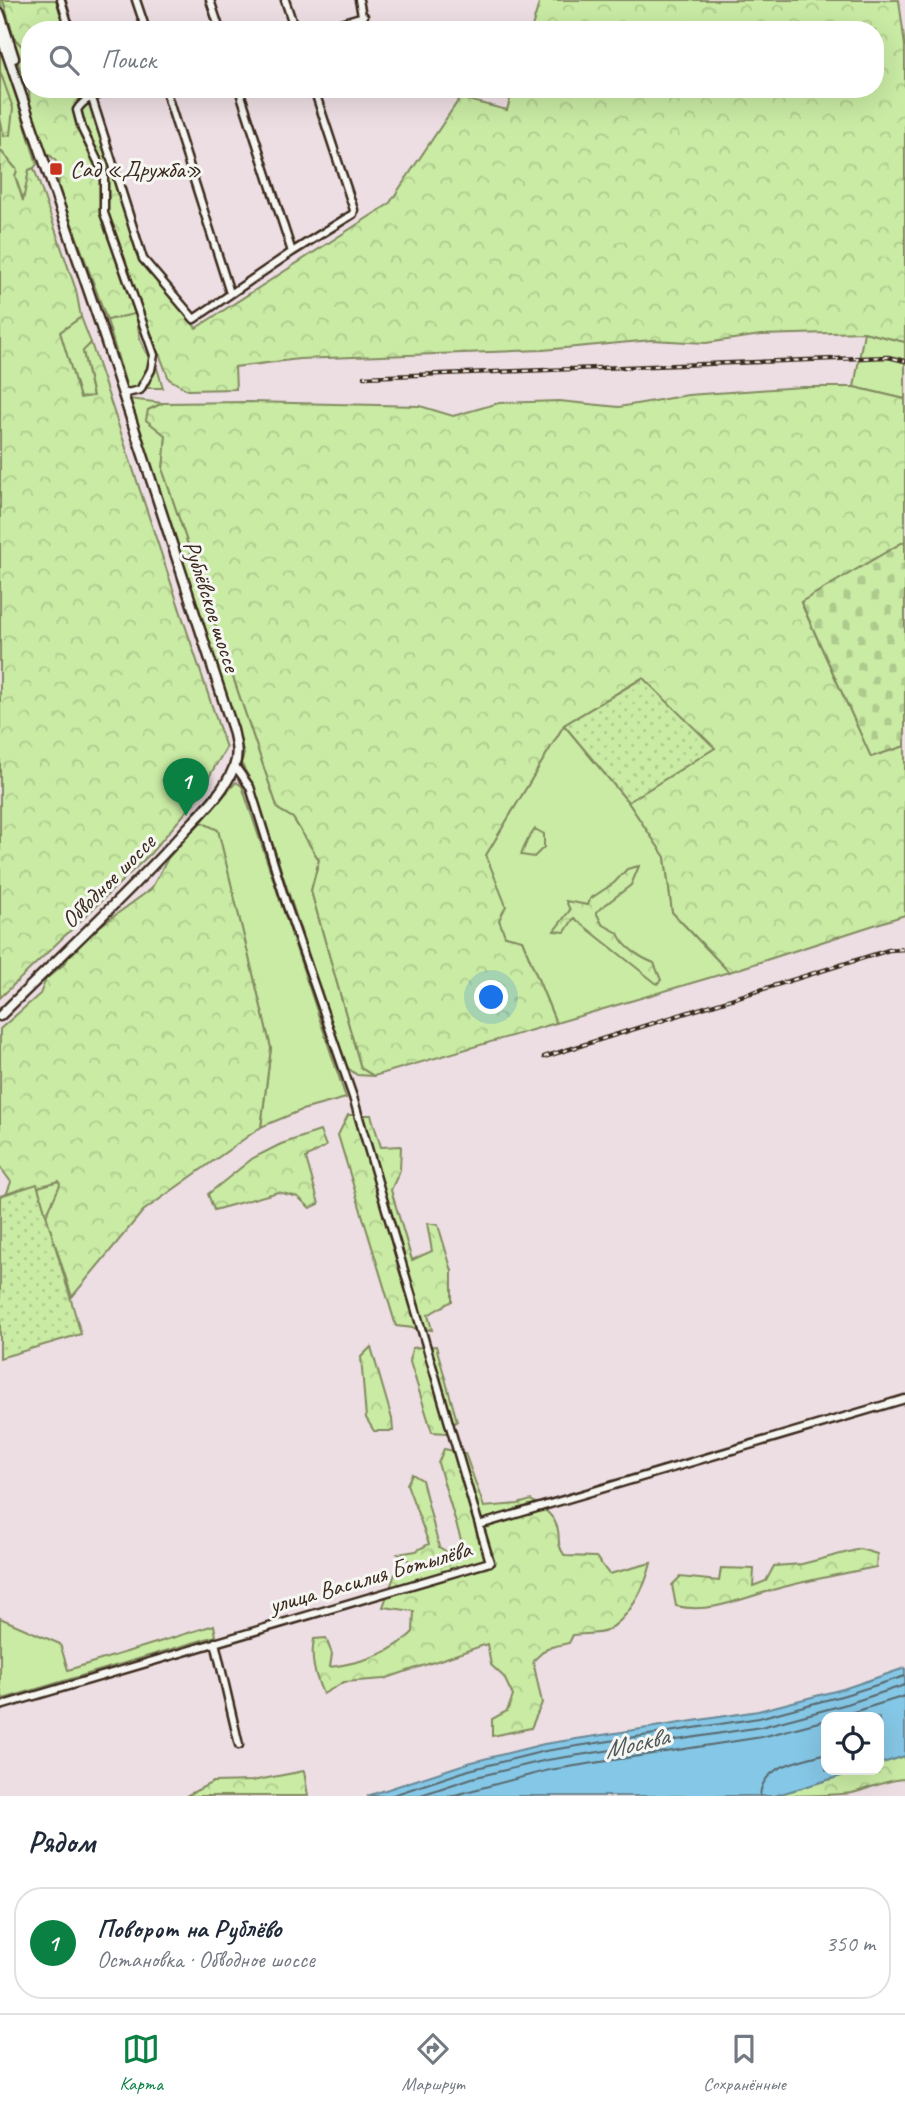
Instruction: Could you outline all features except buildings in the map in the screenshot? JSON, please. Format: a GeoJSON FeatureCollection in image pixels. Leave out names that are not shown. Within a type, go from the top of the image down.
{"type":"FeatureCollection","features":[{"type":"Feature","properties":{"kind":"street"},"geometry":{"type":"LineString","coordinates":[[61,0],[67,21]]}},
{"type":"Feature","properties":{"kind":"street"},"geometry":{"type":"LineString","coordinates":[[136,0],[143,21]]}},
{"type":"Feature","properties":{"kind":"street"},"geometry":{"type":"LineString","coordinates":[[210,0],[217,21]]}},
{"type":"Feature","properties":{"kind":"street"},"geometry":{"type":"LineString","coordinates":[[285,0],[292,21]]}},
{"type":"Feature","properties":{"kind":"street"},"geometry":{"type":"LineString","coordinates":[[359,0],[364,21]]}},
{"type":"Feature","properties":{"kind":"street","name":"Рублёвское шоссе"},"geometry":{"type":"LineString","coordinates":[[0,14],[21,81]]}},
{"type":"Feature","properties":{"kind":"street"},"geometry":{"type":"LineString","coordinates":[[347,21],[364,16]]}},
{"type":"Feature","properties":{"kind":"street","name":"Рублёвское шоссе"},"geometry":{"type":"LineString","coordinates":[[0,33],[21,93]]}},
{"type":"Feature","properties":{"kind":"street","name":"Рублёвское шоссе"},"geometry":{"type":"LineString","coordinates":[[23,98],[233,730],[237,749],[235,766],[250,787],[287,906],[353,1097],[479,1525]]}},
{"type":"Feature","properties":{"kind":"street","name":"Рублёвское шоссе"},"geometry":{"type":"LineString","coordinates":[[25,98],[32,125]]}},
{"type":"Feature","properties":{"kind":"street"},"geometry":{"type":"LineString","coordinates":[[86,98],[77,110],[86,139],[104,174],[104,213],[154,355],[152,370],[140,390],[122,394]]}},
{"type":"Feature","properties":{"kind":"street"},"geometry":{"type":"LineString","coordinates":[[92,98],[144,259],[194,319],[292,252],[351,217],[354,210],[317,98]]}},
{"type":"Feature","properties":{"kind":"street"},"geometry":{"type":"LineString","coordinates":[[168,98],[230,293]]}},
{"type":"Feature","properties":{"kind":"street"},"geometry":{"type":"LineString","coordinates":[[242,98],[292,252]]}},
{"type":"Feature","properties":{"kind":"street","name":"Обводное шоссе"},"geometry":{"type":"LineString","coordinates":[[0,1016],[80,936],[135,886],[222,790],[235,766]]}},
{"type":"Feature","properties":{"kind":"street","name":"улица Василия Ботылёва"},"geometry":{"type":"LineString","coordinates":[[0,1706],[490,1562],[479,1525],[905,1399]]}},
{"type":"Feature","properties":{"kind":"street"},"geometry":{"type":"LineString","coordinates":[[215,1642],[239,1745]]}},
{"type":"Feature","properties":{"kind":"green space"},"geometry":{"type":"Polygon","coordinates":[[[0,0],[3,0],[14,38],[21,45],[21,73],[0,0]]]}},
{"type":"Feature","properties":{"kind":"green space"},"geometry":{"type":"Polygon","coordinates":[[[3,0],[56,0],[63,21],[21,21],[21,45],[14,38],[3,0]]]}},
{"type":"Feature","properties":{"kind":"green space"},"geometry":{"type":"Polygon","coordinates":[[[540,0],[899,0],[905,46],[905,342],[864,332],[761,335],[706,343],[652,340],[543,350],[299,359],[235,367],[236,389],[188,390],[169,379],[143,312],[107,320],[58,186],[57,164],[41,150],[30,113],[29,98],[88,98],[141,261],[196,328],[389,204],[460,98],[507,110],[510,98],[884,98],[884,21],[534,21],[540,0]]]}},
{"type":"Feature","properties":{"kind":"green space"},"geometry":{"type":"Polygon","coordinates":[[[0,45],[37,164],[29,170],[24,202],[15,176],[17,170],[0,150],[0,45]]]}},
{"type":"Feature","properties":{"kind":"green space"},"geometry":{"type":"Polygon","coordinates":[[[0,71],[13,108],[10,135],[4,136],[0,118],[0,71]]]}},
{"type":"Feature","properties":{"kind":"green space"},"geometry":{"type":"Polygon","coordinates":[[[0,150],[17,170],[15,176],[23,201],[29,170],[34,168],[76,290],[81,317],[60,332],[80,398],[93,396],[83,351],[91,343],[226,748],[193,804],[150,854],[0,998],[0,150]]]}},
{"type":"Feature","properties":{"kind":"green space"},"geometry":{"type":"Polygon","coordinates":[[[136,313],[140,339],[157,368],[163,388],[127,388],[107,320],[136,313]]]}},
{"type":"Feature","properties":{"kind":"green space"},"geometry":{"type":"Polygon","coordinates":[[[81,317],[91,343],[83,352],[93,397],[80,398],[60,332],[81,317]]]}},
{"type":"Feature","properties":{"kind":"green space"},"geometry":{"type":"Polygon","coordinates":[[[864,332],[905,342],[905,399],[854,387],[864,332]]]}},
{"type":"Feature","properties":{"kind":"green space"},"geometry":{"type":"Polygon","coordinates":[[[802,387],[854,387],[905,399],[905,541],[801,603],[871,756],[905,746],[905,915],[729,972],[672,912],[665,857],[628,802],[714,748],[642,678],[564,725],[486,855],[506,906],[499,920],[505,936],[522,940],[556,1023],[374,1076],[361,1068],[311,891],[319,860],[293,818],[278,809],[163,471],[166,436],[146,420],[148,410],[163,403],[249,402],[420,406],[453,416],[499,403],[559,401],[619,407],[688,395],[802,387]]]}},
{"type":"Feature","properties":{"kind":"green space"},"geometry":{"type":"Polygon","coordinates":[[[129,399],[163,403],[148,410],[166,435],[163,471],[278,809],[293,818],[319,860],[311,891],[361,1068],[374,1076],[357,1075],[345,1066],[254,787],[241,763],[244,754],[241,743],[129,399]]]}},
{"type":"Feature","properties":{"kind":"green space"},"geometry":{"type":"Polygon","coordinates":[[[905,541],[905,746],[871,757],[801,602],[905,541]]]}},
{"type":"Feature","properties":{"kind":"green space"},"geometry":{"type":"Polygon","coordinates":[[[643,678],[715,748],[628,802],[564,725],[643,678]]]}},
{"type":"Feature","properties":{"kind":"green space"},"geometry":{"type":"Polygon","coordinates":[[[564,725],[628,802],[665,857],[672,912],[729,972],[556,1023],[522,940],[505,936],[499,920],[486,855],[564,725]]]}},
{"type":"Feature","properties":{"kind":"green space"},"geometry":{"type":"Polygon","coordinates":[[[236,782],[242,786],[346,1098],[302,1110],[261,1127],[271,1048],[218,831],[201,822],[236,782]]]}},
{"type":"Feature","properties":{"kind":"green space"},"geometry":{"type":"Polygon","coordinates":[[[201,822],[218,830],[271,1048],[261,1127],[143,1211],[72,1297],[46,1216],[60,1185],[59,1181],[38,1187],[24,1216],[2,1206],[11,1182],[0,1167],[0,1029],[40,994],[46,979],[65,963],[77,943],[151,889],[168,858],[201,822]]]}},
{"type":"Feature","properties":{"kind":"green space"},"geometry":{"type":"Polygon","coordinates":[[[535,829],[544,834],[544,847],[534,857],[521,855],[527,841],[535,829]]]}},
{"type":"Feature","properties":{"kind":"green space"},"geometry":{"type":"Polygon","coordinates":[[[639,866],[631,885],[596,912],[602,924],[618,933],[628,947],[654,963],[661,980],[657,984],[574,918],[565,932],[554,931],[570,910],[566,901],[588,905],[590,899],[614,883],[627,869],[639,866]]]}},
{"type":"Feature","properties":{"kind":"green space"},"geometry":{"type":"Polygon","coordinates":[[[348,1115],[371,1115],[381,1147],[401,1146],[400,1170],[391,1190],[412,1260],[432,1251],[427,1223],[438,1225],[452,1271],[452,1301],[428,1315],[432,1330],[396,1326],[338,1135],[348,1115]]]}},
{"type":"Feature","properties":{"kind":"green space"},"geometry":{"type":"Polygon","coordinates":[[[320,1131],[326,1146],[306,1158],[319,1204],[310,1208],[298,1197],[278,1192],[214,1210],[208,1194],[253,1158],[281,1144],[320,1131]]]}},
{"type":"Feature","properties":{"kind":"green space"},"geometry":{"type":"Polygon","coordinates":[[[59,1180],[61,1185],[46,1216],[38,1187],[59,1180]]]}},
{"type":"Feature","properties":{"kind":"green space"},"geometry":{"type":"Polygon","coordinates":[[[37,1184],[81,1334],[0,1358],[0,1196],[37,1184]]]}},
{"type":"Feature","properties":{"kind":"green space"},"geometry":{"type":"Polygon","coordinates":[[[436,1346],[457,1421],[446,1433],[432,1432],[410,1362],[412,1348],[436,1346]]]}},
{"type":"Feature","properties":{"kind":"green space"},"geometry":{"type":"Polygon","coordinates":[[[371,1347],[393,1431],[374,1431],[366,1418],[361,1357],[371,1347]]]}},
{"type":"Feature","properties":{"kind":"green space"},"geometry":{"type":"Polygon","coordinates":[[[444,1449],[465,1453],[484,1507],[531,1500],[545,1510],[556,1524],[560,1546],[565,1556],[596,1557],[609,1574],[651,1563],[635,1602],[614,1626],[603,1632],[573,1635],[569,1643],[547,1648],[533,1661],[542,1703],[531,1728],[492,1736],[492,1719],[507,1711],[513,1696],[504,1677],[491,1665],[487,1644],[384,1679],[344,1682],[323,1694],[316,1674],[313,1661],[314,1639],[326,1638],[332,1654],[330,1667],[353,1663],[385,1652],[413,1632],[414,1611],[383,1607],[395,1574],[421,1568],[398,1554],[416,1551],[429,1544],[407,1484],[412,1474],[422,1480],[439,1547],[451,1554],[464,1550],[438,1463],[444,1449]]]}},
{"type":"Feature","properties":{"kind":"green space"},"geometry":{"type":"Polygon","coordinates":[[[860,1549],[877,1554],[876,1567],[788,1586],[714,1607],[676,1606],[672,1585],[680,1577],[719,1581],[721,1568],[754,1569],[753,1586],[766,1581],[774,1566],[802,1564],[860,1549]]]}},
{"type":"Feature","properties":{"kind":"green space"},"geometry":{"type":"Polygon","coordinates":[[[0,1618],[60,1644],[68,1670],[214,1625],[216,1636],[3,1699],[0,1688],[0,1618]]]}},
{"type":"Feature","properties":{"kind":"green space"},"geometry":{"type":"Polygon","coordinates":[[[905,1756],[905,1779],[852,1793],[774,1796],[844,1775],[884,1775],[884,1762],[905,1756]]]}},
{"type":"Feature","properties":{"kind":"green space"},"geometry":{"type":"Polygon","coordinates":[[[304,1771],[308,1796],[186,1796],[213,1782],[252,1781],[304,1771]]]}},
{"type":"Feature","properties":{"kind":"water","name":"Москва"},"geometry":{"type":"Polygon","coordinates":[[[905,1668],[905,1756],[884,1762],[884,1712],[821,1712],[821,1775],[844,1775],[774,1796],[367,1796],[468,1763],[544,1744],[758,1711],[843,1689],[905,1668]]]}},
{"type":"Feature","properties":{"kind":"railway"},"geometry":{"type":"LineString","coordinates":[[364,377],[888,357],[905,361]]}},
{"type":"Feature","properties":{"kind":"railway"},"geometry":{"type":"LineString","coordinates":[[544,1057],[889,950],[905,949]]}},
{"type":"Feature","properties":{"kind":"place","name":"Сад «Дружба»"},"geometry":{"type":"Point","coordinates":[56,169]}},
{"type":"Feature","properties":{"kind":"place","name":"Поворот на Рублёво"},"geometry":{"type":"Point","coordinates":[186,816]}}]}
